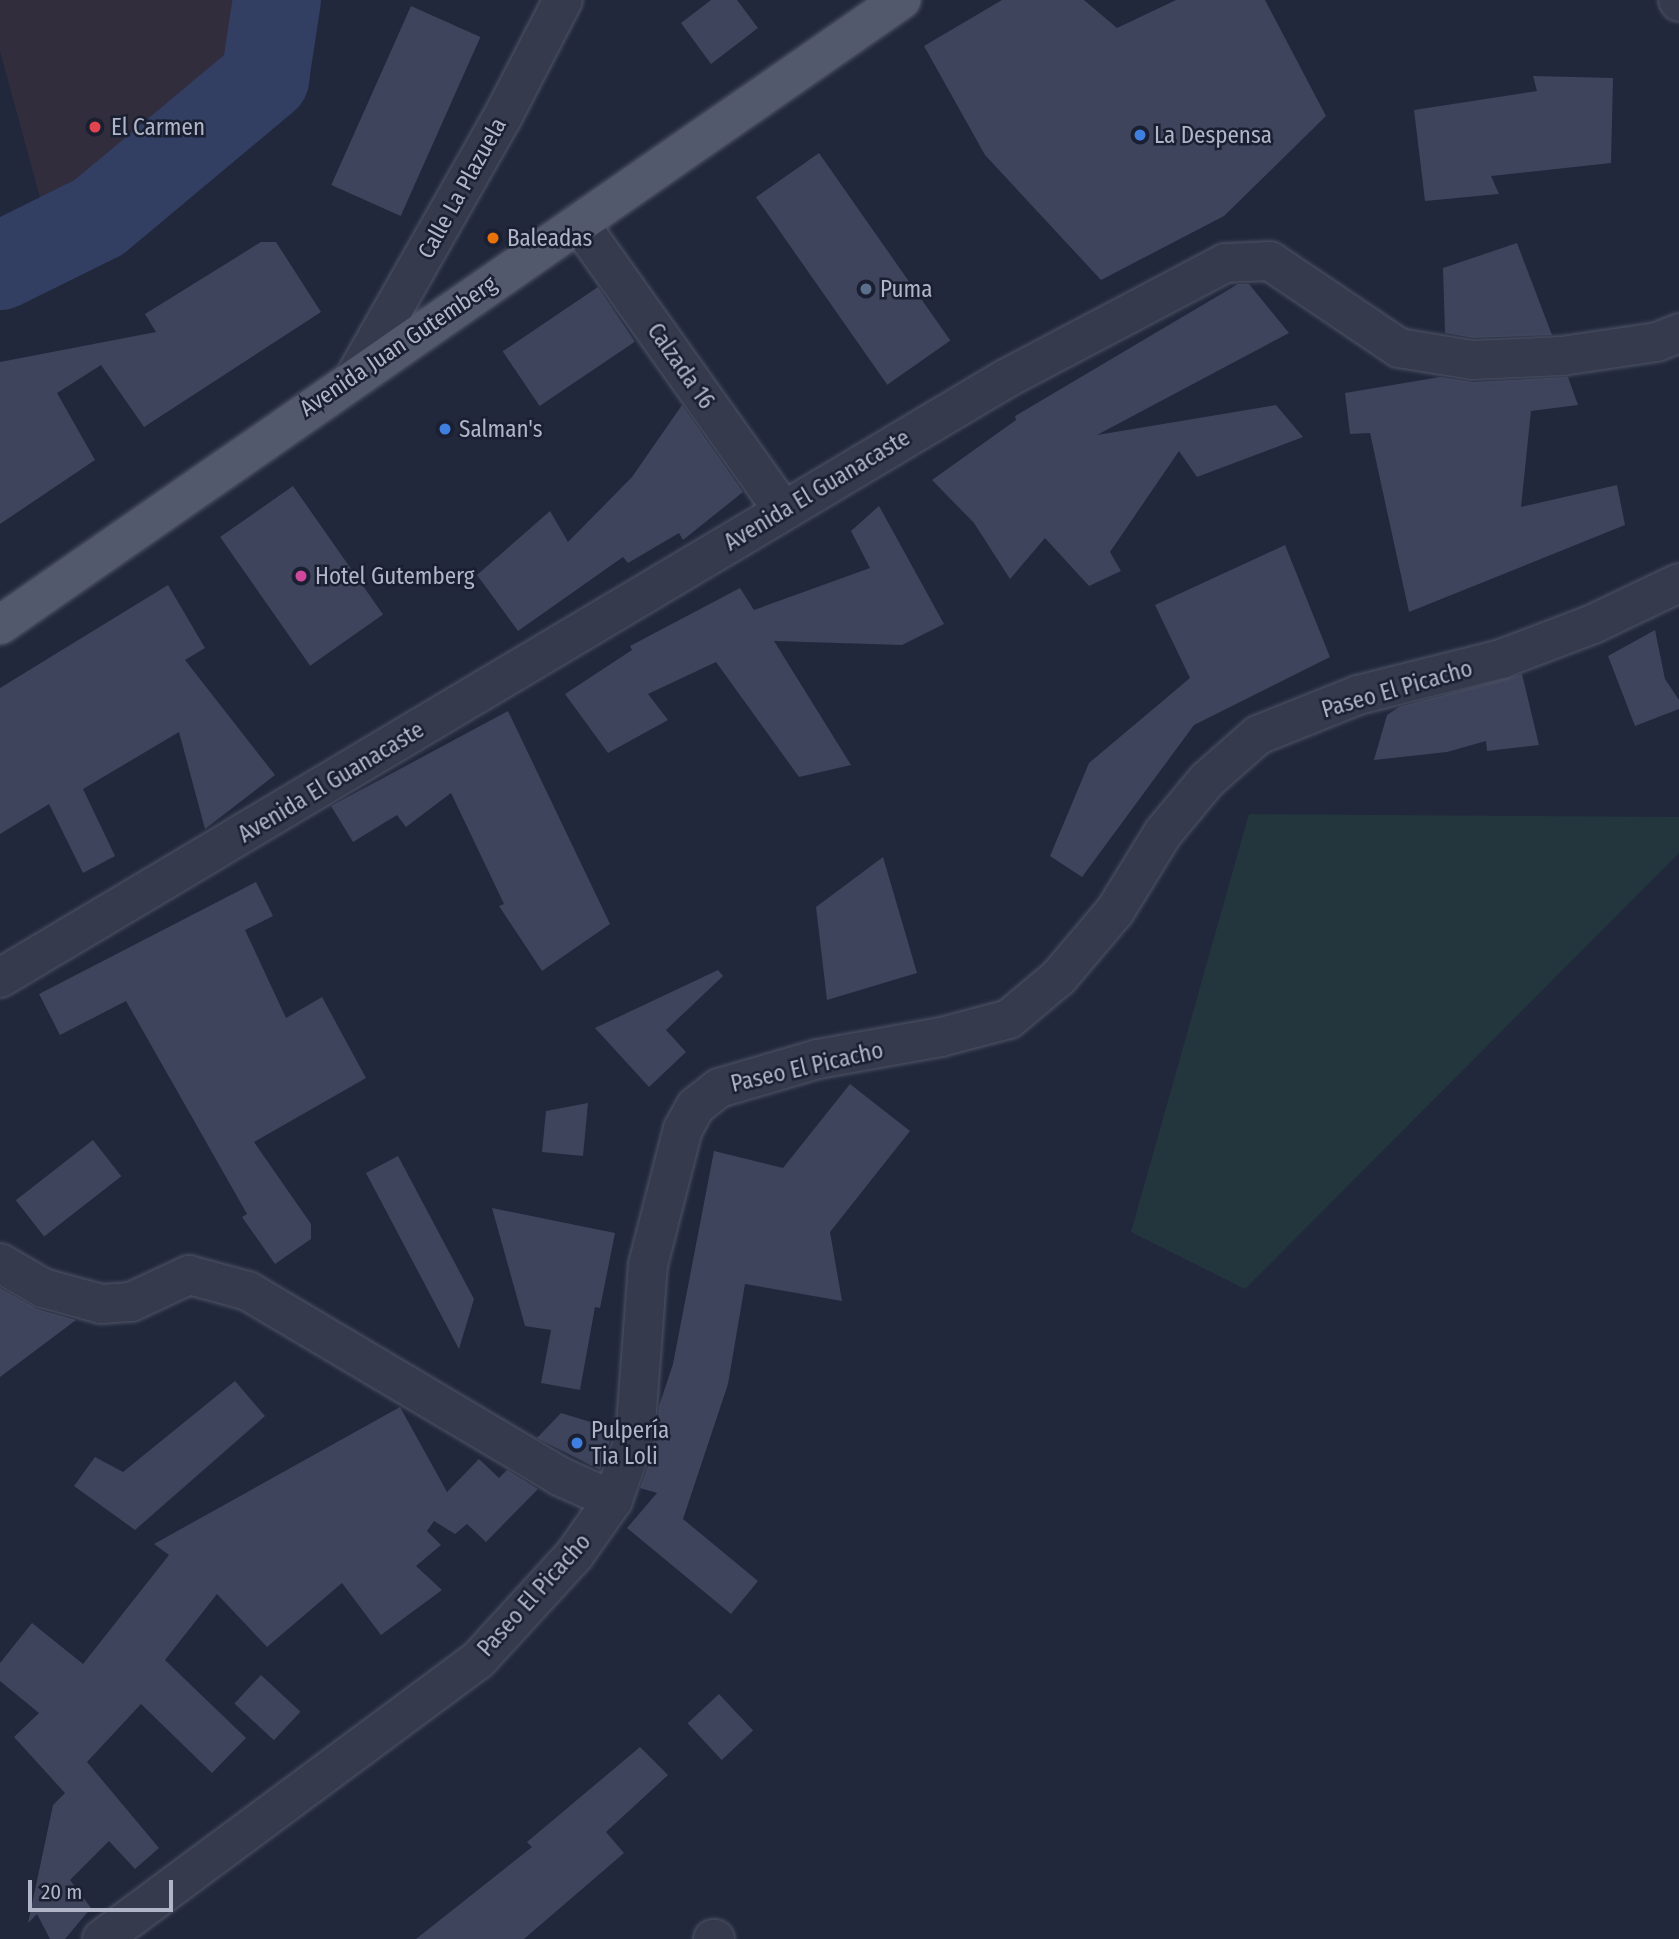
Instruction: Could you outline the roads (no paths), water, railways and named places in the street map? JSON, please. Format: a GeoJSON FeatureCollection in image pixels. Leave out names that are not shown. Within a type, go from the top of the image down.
{"type":"FeatureCollection","features":[{"type":"Feature","properties":{"kind":"main road","name":"Avenida Juan Gutemberg"},"geometry":{"type":"LineString","coordinates":[[0,625],[357,373],[901,0]]}},
{"type":"Feature","properties":{"kind":"street","name":"Calle La Plazuela"},"geometry":{"type":"LineString","coordinates":[[357,373],[502,118],[563,0]]}},
{"type":"Feature","properties":{"kind":"street","name":"Calzada 16"},"geometry":{"type":"LineString","coordinates":[[579,223],[783,510]]}},
{"type":"Feature","properties":{"kind":"street","name":"Avenida El Guanacaste"},"geometry":{"type":"LineString","coordinates":[[0,978],[1007,378],[1225,263],[1244,259],[1270,261],[1399,348],[1472,360],[1562,356],[1657,342],[1679,332]]}},
{"type":"Feature","properties":{"kind":"street","name":"Paseo El Picacho"},"geometry":{"type":"LineString","coordinates":[[102,1939],[478,1660],[575,1554],[613,1500],[635,1437],[648,1265],[683,1129],[696,1106],[719,1088],[818,1059],[941,1037],[1009,1019],[1059,977],[1115,911],[1163,833],[1207,780],[1258,735],[1358,695],[1501,659],[1593,624],[1679,583]]}},
{"type":"Feature","properties":{"kind":"street"},"geometry":{"type":"LineString","coordinates":[[0,1263],[43,1288],[100,1304],[131,1302],[189,1275],[248,1291],[547,1469],[613,1500]]}},
{"type":"Feature","properties":{"kind":"waterway"},"geometry":{"type":"LineString","coordinates":[[0,266],[99,217],[265,78],[277,0]]}},
{"type":"Feature","properties":{"kind":"place","name":"El Carmen"},"geometry":{"type":"Point","coordinates":[95,127]}},
{"type":"Feature","properties":{"kind":"place","name":"La Despensa"},"geometry":{"type":"Point","coordinates":[1140,135]}},
{"type":"Feature","properties":{"kind":"place","name":"Baleadas"},"geometry":{"type":"Point","coordinates":[493,238]}},
{"type":"Feature","properties":{"kind":"place","name":"Puma"},"geometry":{"type":"Point","coordinates":[866,289]}},
{"type":"Feature","properties":{"kind":"place","name":"Salman's"},"geometry":{"type":"Point","coordinates":[445,429]}},
{"type":"Feature","properties":{"kind":"place","name":"Hotel Gutemberg"},"geometry":{"type":"Point","coordinates":[301,576]}},
{"type":"Feature","properties":{"kind":"place","name":"Pulpería Tia Loli"},"geometry":{"type":"Point","coordinates":[577,1443]}}]}
